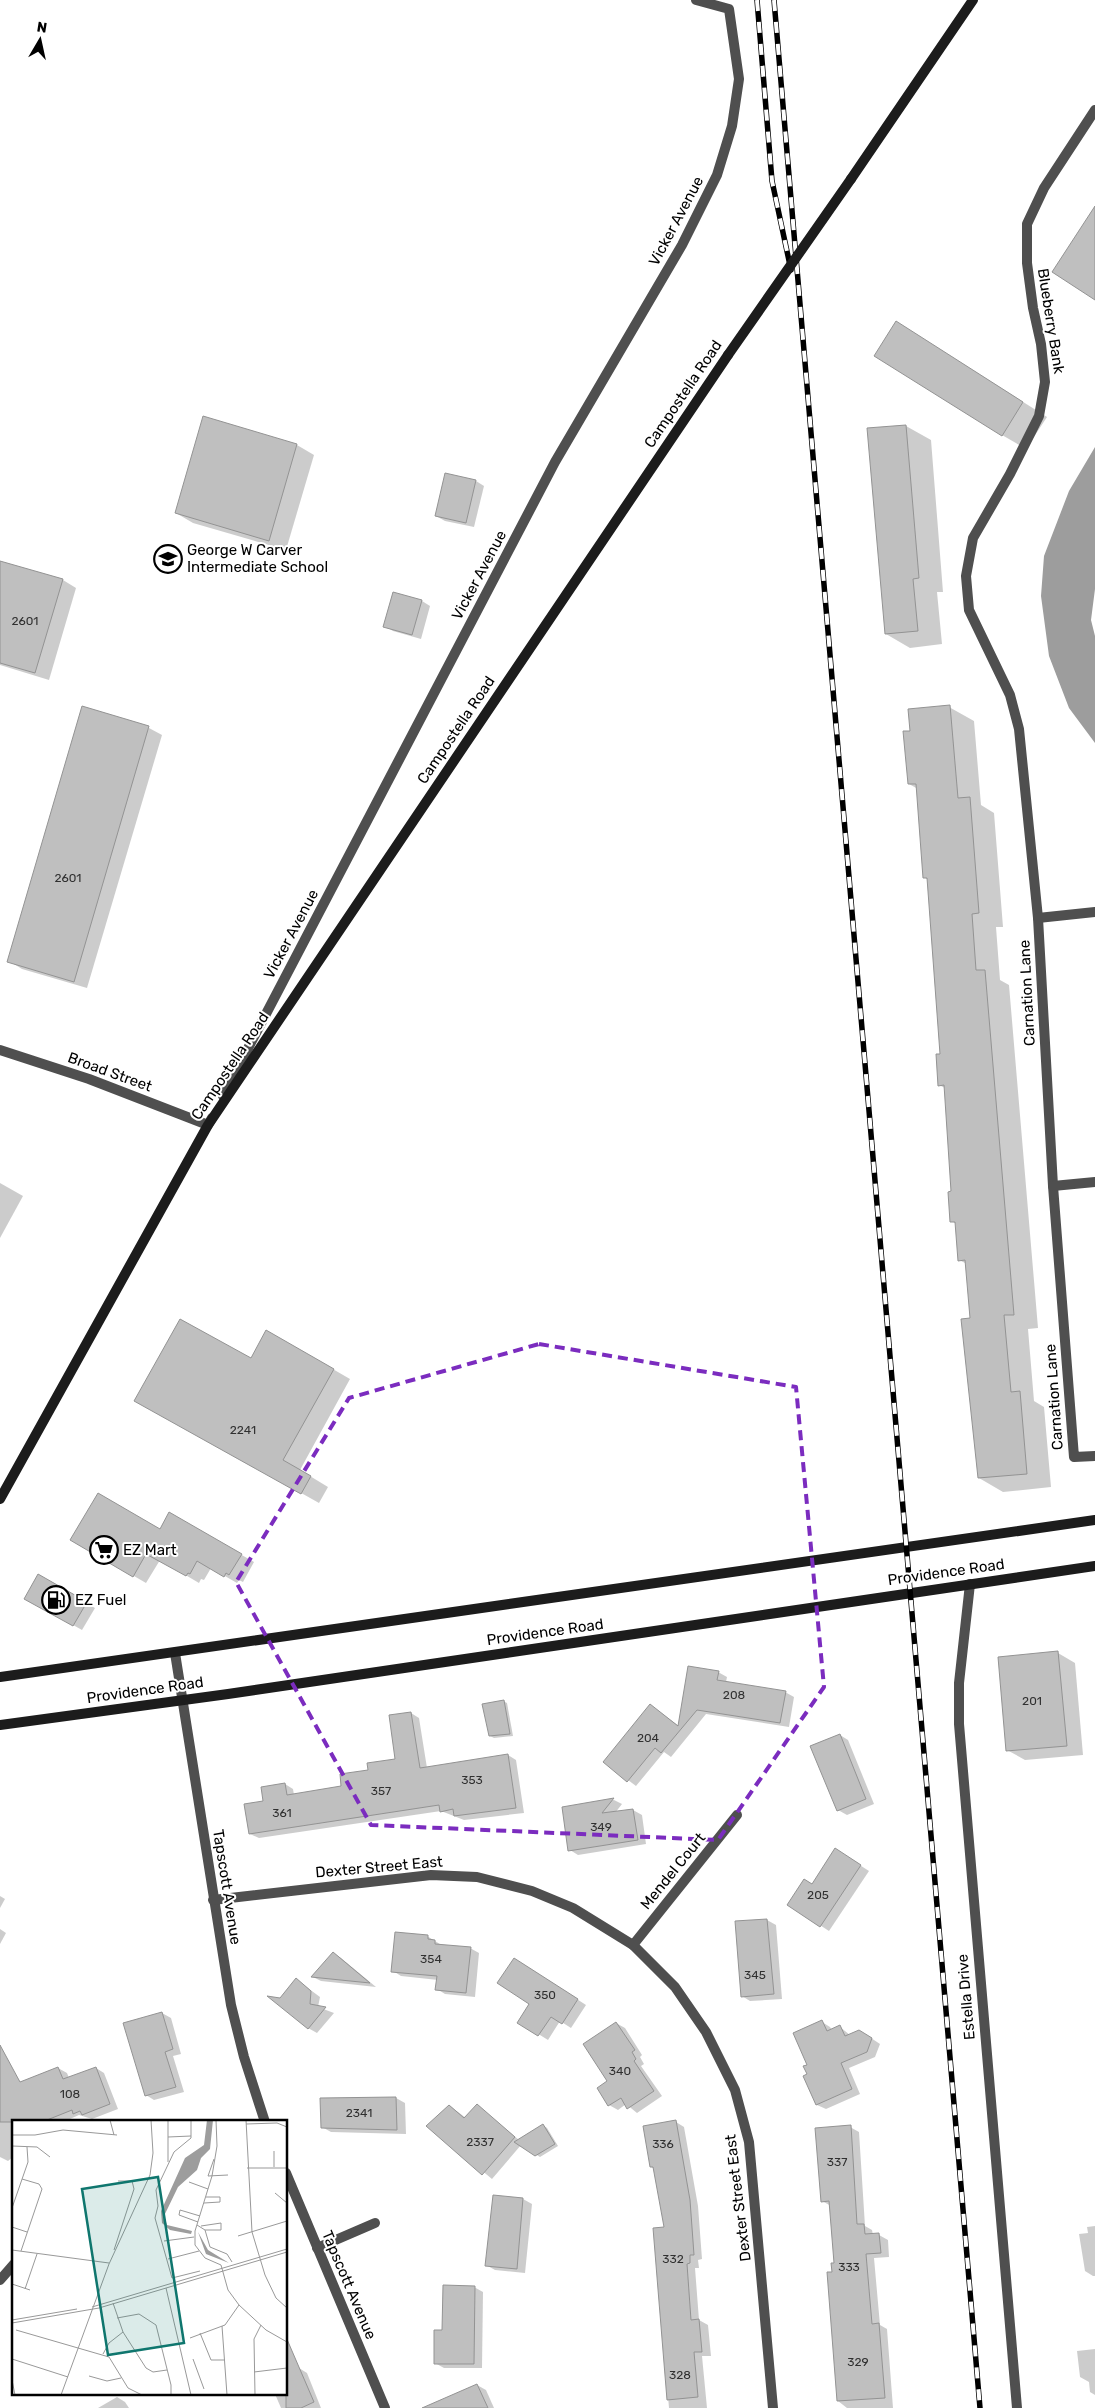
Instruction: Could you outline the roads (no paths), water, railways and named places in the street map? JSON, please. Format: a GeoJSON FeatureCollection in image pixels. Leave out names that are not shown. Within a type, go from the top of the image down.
{"type":"FeatureCollection","features":[{"type":"Feature","properties":{"kind":"main road","name":"Campostella Road"},"geometry":{"type":"LineString","coordinates":[[0,1499],[208,1124],[728,355],[973,0]]}},
{"type":"Feature","properties":{"kind":"main road","name":"Providence Road"},"geometry":{"type":"LineString","coordinates":[[0,1677],[907,1545],[1095,1520]]}},
{"type":"Feature","properties":{"kind":"main road","name":"Providence Road"},"geometry":{"type":"LineString","coordinates":[[0,1725],[183,1700],[1095,1566]]}},
{"type":"Feature","properties":{"kind":"street","name":"Vicker Avenue"},"geometry":{"type":"LineString","coordinates":[[208,1124],[554,462],[682,245],[717,175],[732,126],[739,80],[729,9],[696,0]]}},
{"type":"Feature","properties":{"kind":"street","name":"Blueberry Bank"},"geometry":{"type":"LineString","coordinates":[[973,538],[1010,474],[1039,416],[1045,382],[1041,344],[1033,308],[1027,263],[1027,224],[1044,188],[1095,110]]}},
{"type":"Feature","properties":{"kind":"street","name":"Carnation Lane"},"geometry":{"type":"LineString","coordinates":[[973,538],[966,576],[969,610],[1010,695],[1019,729],[1038,918],[1053,1186],[1074,1458],[1095,1456]]}},
{"type":"Feature","properties":{"kind":"street"},"geometry":{"type":"LineString","coordinates":[[1038,918],[1095,912]]}},
{"type":"Feature","properties":{"kind":"street","name":"Broad Street"},"geometry":{"type":"LineString","coordinates":[[0,1050],[89,1079],[208,1124]]}},
{"type":"Feature","properties":{"kind":"street"},"geometry":{"type":"LineString","coordinates":[[1053,1186],[1095,1182]]}},
{"type":"Feature","properties":{"kind":"street","name":"Estella Drive"},"geometry":{"type":"LineString","coordinates":[[970,1584],[959,1683],[959,1724],[1017,2408]]}},
{"type":"Feature","properties":{"kind":"street","name":"Tapscott Avenue"},"geometry":{"type":"LineString","coordinates":[[175,1653],[231,2005],[262,2120]]}},
{"type":"Feature","properties":{"kind":"street","name":"Mendel Court"},"geometry":{"type":"LineString","coordinates":[[633,1945],[737,1815]]}},
{"type":"Feature","properties":{"kind":"street","name":"Dexter Street East"},"geometry":{"type":"LineString","coordinates":[[213,1900],[431,1874],[477,1877],[532,1891],[573,1908],[633,1945],[675,1987],[706,2032],[735,2090],[749,2142],[774,2408]]}},
{"type":"Feature","properties":{"kind":"street","name":"Tapscott Avenue"},"geometry":{"type":"LineString","coordinates":[[288,2178],[385,2408]]}},
{"type":"Feature","properties":{"kind":"street"},"geometry":{"type":"LineString","coordinates":[[317,2248],[375,2224]]}},
{"type":"Feature","properties":{"kind":"street"},"geometry":{"type":"LineString","coordinates":[[0,2280],[12,2266]]}},
{"type":"Feature","properties":{"kind":"railway"},"geometry":{"type":"LineString","coordinates":[[757,0],[772,181],[791,270]]}},
{"type":"Feature","properties":{"kind":"railway"},"geometry":{"type":"LineString","coordinates":[[774,0],[980,2408]]}},
{"type":"Feature","properties":{"kind":"place","name":"George W Carver Intermediate School"},"geometry":{"type":"Point","coordinates":[168,559]}},
{"type":"Feature","properties":{"kind":"place","name":"EZ Mart"},"geometry":{"type":"Point","coordinates":[104,1550]}},
{"type":"Feature","properties":{"kind":"place","name":"EZ Fuel"},"geometry":{"type":"Point","coordinates":[56,1600]}}]}
